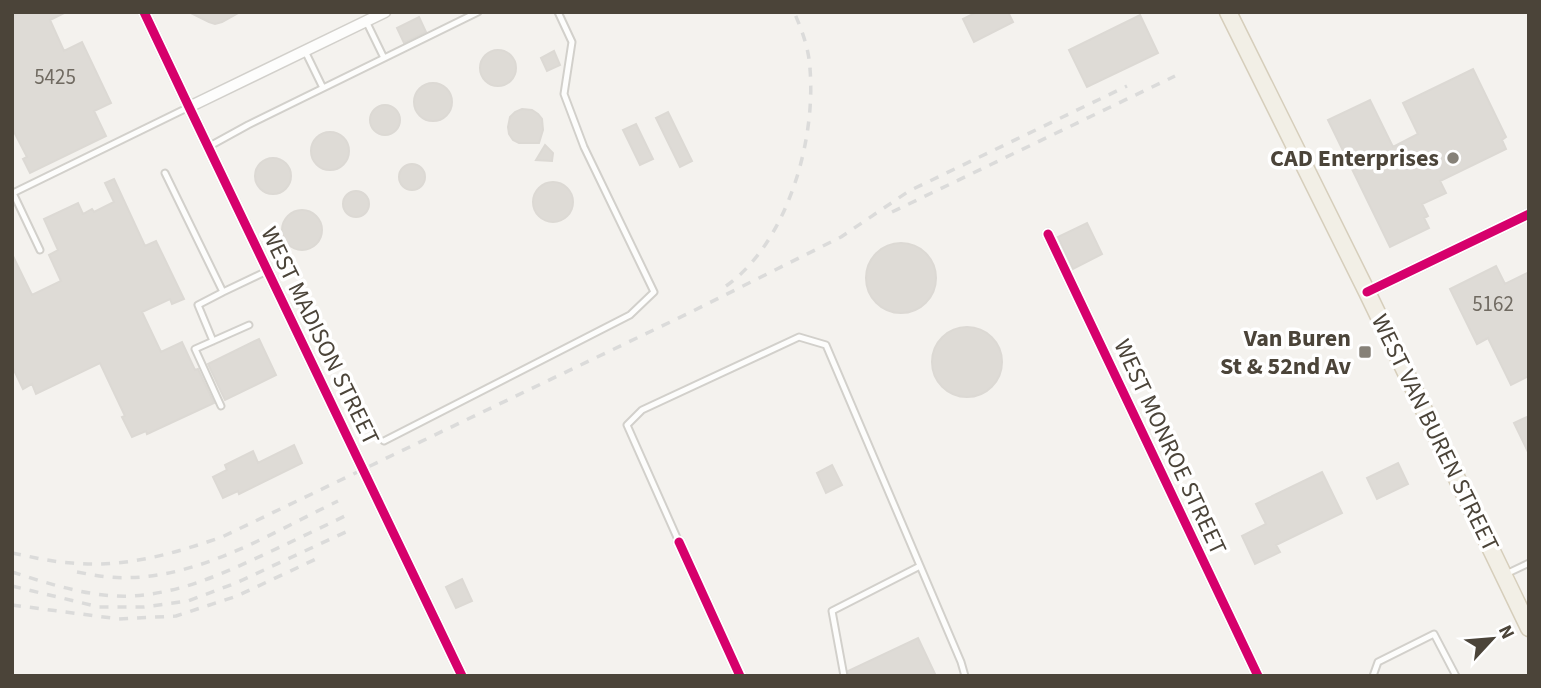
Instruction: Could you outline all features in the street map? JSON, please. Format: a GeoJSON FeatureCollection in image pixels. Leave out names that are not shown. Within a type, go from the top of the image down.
{"type":"FeatureCollection","features":[{"type":"Feature","properties":{"kind":"main road","name":"WEST VAN BUREN STREET"},"geometry":{"type":"LineString","coordinates":[[1228,12],[1529,628]]}},
{"type":"Feature","properties":{"kind":"street","name":"WEST MADISON STREET"},"geometry":{"type":"LineString","coordinates":[[144,12],[462,676]]}},
{"type":"Feature","properties":{"kind":"street"},"geometry":{"type":"LineString","coordinates":[[189,107],[385,12]]}},
{"type":"Feature","properties":{"kind":"street"},"geometry":{"type":"LineString","coordinates":[[1367,292],[1529,215]]}},
{"type":"Feature","properties":{"kind":"street","name":"WEST MONROE STREET"},"geometry":{"type":"LineString","coordinates":[[1048,234],[1258,676]]}},
{"type":"Feature","properties":{"kind":"street"},"geometry":{"type":"LineString","coordinates":[[679,542],[740,676]]}},
{"type":"Feature","properties":{"kind":"lane"},"geometry":{"type":"LineString","coordinates":[[208,146],[478,12]]}},
{"type":"Feature","properties":{"kind":"lane"},"geometry":{"type":"LineString","coordinates":[[384,441],[630,314],[654,292],[584,147],[564,94],[572,42],[558,12]]}},
{"type":"Feature","properties":{"kind":"lane"},"geometry":{"type":"LineString","coordinates":[[366,21],[384,58]]}},
{"type":"Feature","properties":{"kind":"lane"},"geometry":{"type":"LineString","coordinates":[[305,51],[323,88]]}},
{"type":"Feature","properties":{"kind":"lane"},"geometry":{"type":"LineString","coordinates":[[40,250],[13,193],[189,107]]}},
{"type":"Feature","properties":{"kind":"lane"},"geometry":{"type":"LineString","coordinates":[[165,173],[223,292]]}},
{"type":"Feature","properties":{"kind":"lane"},"geometry":{"type":"LineString","coordinates":[[214,341],[198,305],[267,271]]}},
{"type":"Feature","properties":{"kind":"lane"},"geometry":{"type":"LineString","coordinates":[[222,406],[195,349],[249,325]]}},
{"type":"Feature","properties":{"kind":"lane"},"geometry":{"type":"LineString","coordinates":[[679,542],[627,425],[642,410],[799,337],[825,345],[965,676]]}},
{"type":"Feature","properties":{"kind":"lane"},"geometry":{"type":"LineString","coordinates":[[1503,575],[1529,563]]}},
{"type":"Feature","properties":{"kind":"lane"},"geometry":{"type":"LineString","coordinates":[[844,676],[832,611],[920,566]]}},
{"type":"Feature","properties":{"kind":"lane"},"geometry":{"type":"LineString","coordinates":[[1373,676],[1378,662],[1434,634],[1456,676]]}},
{"type":"Feature","properties":{"kind":"building"},"geometry":{"type":"Polygon","coordinates":[[[12,12],[66,12],[50,20],[64,51],[82,42],[111,103],[94,111],[106,136],[30,173],[23,159],[27,157],[12,128],[12,12]]]}},
{"type":"Feature","properties":{"kind":"building"},"geometry":{"type":"Polygon","coordinates":[[[189,12],[240,12],[215,24],[189,12]]]}},
{"type":"Feature","properties":{"kind":"building"},"geometry":{"type":"Polygon","coordinates":[[[977,12],[1008,12],[1013,22],[974,42],[963,19],[977,12]]]}},
{"type":"Feature","properties":{"kind":"building"},"geometry":{"type":"Polygon","coordinates":[[[1140,15],[1158,53],[1087,87],[1069,50],[1140,15]]]}},
{"type":"Feature","properties":{"kind":"building"},"geometry":{"type":"Polygon","coordinates":[[[419,17],[426,32],[404,43],[397,28],[419,17]]]}},
{"type":"Feature","properties":{"kind":"building"},"geometry":{"type":"Polygon","coordinates":[[[498,50],[511,55],[516,68],[511,81],[498,86],[485,81],[480,68],[485,55],[498,50]]]}},
{"type":"Feature","properties":{"kind":"building"},"geometry":{"type":"Polygon","coordinates":[[[554,51],[560,65],[547,71],[541,58],[554,51]]]}},
{"type":"Feature","properties":{"kind":"building","name":"CAD Enterprises"},"geometry":{"type":"Polygon","coordinates":[[[1473,69],[1506,137],[1502,140],[1506,149],[1440,181],[1446,193],[1422,204],[1428,216],[1424,218],[1429,228],[1390,247],[1328,120],[1370,100],[1393,147],[1418,134],[1403,103],[1473,69]]]}},
{"type":"Feature","properties":{"kind":"building"},"geometry":{"type":"Polygon","coordinates":[[[433,83],[446,89],[452,102],[446,115],[433,121],[420,115],[414,102],[420,89],[433,83]]]}},
{"type":"Feature","properties":{"kind":"building"},"geometry":{"type":"Polygon","coordinates":[[[385,105],[396,109],[400,120],[396,131],[385,135],[374,131],[370,120],[374,109],[385,105]]]}},
{"type":"Feature","properties":{"kind":"building"},"geometry":{"type":"Polygon","coordinates":[[[522,109],[532,110],[542,119],[543,130],[539,143],[519,143],[509,134],[510,117],[522,109]]]}},
{"type":"Feature","properties":{"kind":"building"},"geometry":{"type":"Polygon","coordinates":[[[668,112],[692,161],[680,167],[656,118],[668,112]]]}},
{"type":"Feature","properties":{"kind":"building"},"geometry":{"type":"Polygon","coordinates":[[[636,124],[653,159],[640,165],[623,130],[636,124]]]}},
{"type":"Feature","properties":{"kind":"building"},"geometry":{"type":"Polygon","coordinates":[[[330,132],[343,138],[349,151],[343,164],[330,170],[317,164],[311,151],[317,138],[330,132]]]}},
{"type":"Feature","properties":{"kind":"building"},"geometry":{"type":"Polygon","coordinates":[[[545,145],[553,153],[552,161],[536,160],[545,145]]]}},
{"type":"Feature","properties":{"kind":"building"},"geometry":{"type":"Polygon","coordinates":[[[273,158],[286,163],[291,176],[286,189],[273,194],[260,189],[255,176],[260,163],[273,158]]]}},
{"type":"Feature","properties":{"kind":"building"},"geometry":{"type":"Polygon","coordinates":[[[412,164],[421,168],[425,177],[421,186],[412,190],[403,186],[399,177],[403,168],[412,164]]]}},
{"type":"Feature","properties":{"kind":"building"},"geometry":{"type":"Polygon","coordinates":[[[114,179],[145,246],[156,241],[184,299],[172,304],[170,299],[142,312],[161,352],[182,342],[214,403],[147,434],[146,431],[132,437],[100,363],[36,394],[32,384],[23,389],[12,366],[12,254],[32,295],[61,281],[49,255],[58,250],[44,219],[78,203],[83,214],[92,209],[94,212],[114,202],[105,183],[114,179]]]}},
{"type":"Feature","properties":{"kind":"building"},"geometry":{"type":"Polygon","coordinates":[[[553,182],[567,188],[573,202],[567,216],[553,222],[539,216],[533,202],[539,188],[553,182]]]}},
{"type":"Feature","properties":{"kind":"building"},"geometry":{"type":"Polygon","coordinates":[[[356,191],[365,195],[369,204],[365,213],[356,217],[347,213],[343,204],[347,195],[356,191]]]}},
{"type":"Feature","properties":{"kind":"building"},"geometry":{"type":"Polygon","coordinates":[[[302,210],[310,211],[316,216],[321,222],[321,238],[316,244],[310,249],[302,250],[294,249],[288,244],[283,238],[282,230],[283,222],[288,216],[294,211],[302,210]]]}},
{"type":"Feature","properties":{"kind":"building"},"geometry":{"type":"Polygon","coordinates":[[[1087,223],[1102,254],[1073,269],[1058,237],[1087,223]]]}},
{"type":"Feature","properties":{"kind":"building"},"geometry":{"type":"Polygon","coordinates":[[[901,243],[926,253],[936,278],[926,303],[901,313],[876,303],[866,278],[876,253],[901,243]]]}},
{"type":"Feature","properties":{"kind":"building"},"geometry":{"type":"Polygon","coordinates":[[[1496,266],[1505,284],[1529,272],[1529,376],[1511,385],[1488,338],[1477,344],[1450,289],[1496,266]]]}},
{"type":"Feature","properties":{"kind":"building"},"geometry":{"type":"Polygon","coordinates":[[[974,327],[987,333],[996,342],[1000,348],[1000,376],[992,387],[981,395],[960,397],[942,387],[934,376],[932,355],[942,337],[953,329],[974,327]]]}},
{"type":"Feature","properties":{"kind":"building"},"geometry":{"type":"Polygon","coordinates":[[[259,339],[276,375],[225,400],[208,364],[259,339]]]}},
{"type":"Feature","properties":{"kind":"building"},"geometry":{"type":"Polygon","coordinates":[[[1529,416],[1529,454],[1514,423],[1529,416]]]}},
{"type":"Feature","properties":{"kind":"building"},"geometry":{"type":"Polygon","coordinates":[[[294,445],[302,463],[239,494],[238,491],[223,498],[213,477],[227,470],[225,465],[253,451],[258,463],[294,445]]]}},
{"type":"Feature","properties":{"kind":"building"},"geometry":{"type":"Polygon","coordinates":[[[1398,463],[1408,484],[1377,499],[1367,478],[1398,463]]]}},
{"type":"Feature","properties":{"kind":"building"},"geometry":{"type":"Polygon","coordinates":[[[832,465],[842,485],[826,493],[817,473],[832,465]]]}},
{"type":"Feature","properties":{"kind":"building"},"geometry":{"type":"Polygon","coordinates":[[[1322,472],[1342,513],[1276,545],[1280,552],[1255,564],[1242,536],[1266,524],[1256,504],[1322,472]]]}},
{"type":"Feature","properties":{"kind":"building"},"geometry":{"type":"Polygon","coordinates":[[[462,579],[472,601],[456,608],[446,587],[462,579]]]}},
{"type":"Feature","properties":{"kind":"building"},"geometry":{"type":"Polygon","coordinates":[[[918,638],[936,676],[849,676],[848,671],[918,638]]]}},
{"type":"Feature","properties":{"kind":"railway"},"geometry":{"type":"LineString","coordinates":[[726,286],[747,267],[766,244],[781,217],[802,158],[811,97],[810,69],[805,40],[794,12]]}},
{"type":"Feature","properties":{"kind":"railway"},"geometry":{"type":"LineString","coordinates":[[892,212],[1175,76]]}},
{"type":"Feature","properties":{"kind":"railway"},"geometry":{"type":"LineString","coordinates":[[12,553],[64,562],[110,563],[167,554],[222,537],[689,313],[841,237],[909,191],[1127,86]]}},
{"type":"Feature","properties":{"kind":"railway"},"geometry":{"type":"LineString","coordinates":[[77,572],[109,577],[139,577],[199,565],[256,542],[338,501]]}},
{"type":"Feature","properties":{"kind":"railway"},"geometry":{"type":"LineString","coordinates":[[12,572],[102,595],[150,594],[215,576],[345,516]]}},
{"type":"Feature","properties":{"kind":"railway"},"geometry":{"type":"LineString","coordinates":[[12,586],[99,607],[144,607],[188,601],[236,583],[350,530]]}},
{"type":"Feature","properties":{"kind":"railway"},"geometry":{"type":"LineString","coordinates":[[12,605],[119,619],[176,616],[237,596],[316,559]]}},
{"type":"Feature","properties":{"kind":"cycle path"},"geometry":{"type":"LineString","coordinates":[[144,12],[462,676]]}},
{"type":"Feature","properties":{"kind":"cycle path"},"geometry":{"type":"LineString","coordinates":[[1367,292],[1529,214]]}},
{"type":"Feature","properties":{"kind":"cycle path"},"geometry":{"type":"LineString","coordinates":[[1048,234],[1258,676]]}},
{"type":"Feature","properties":{"kind":"cycle path"},"geometry":{"type":"LineString","coordinates":[[679,542],[740,676]]}},
{"type":"Feature","properties":{"kind":"place","name":"CAD Enterprises"},"geometry":{"type":"Point","coordinates":[1453,158]}},
{"type":"Feature","properties":{"kind":"place","name":"Van Buren St & 52nd Av"},"geometry":{"type":"Point","coordinates":[1365,352]}}]}
